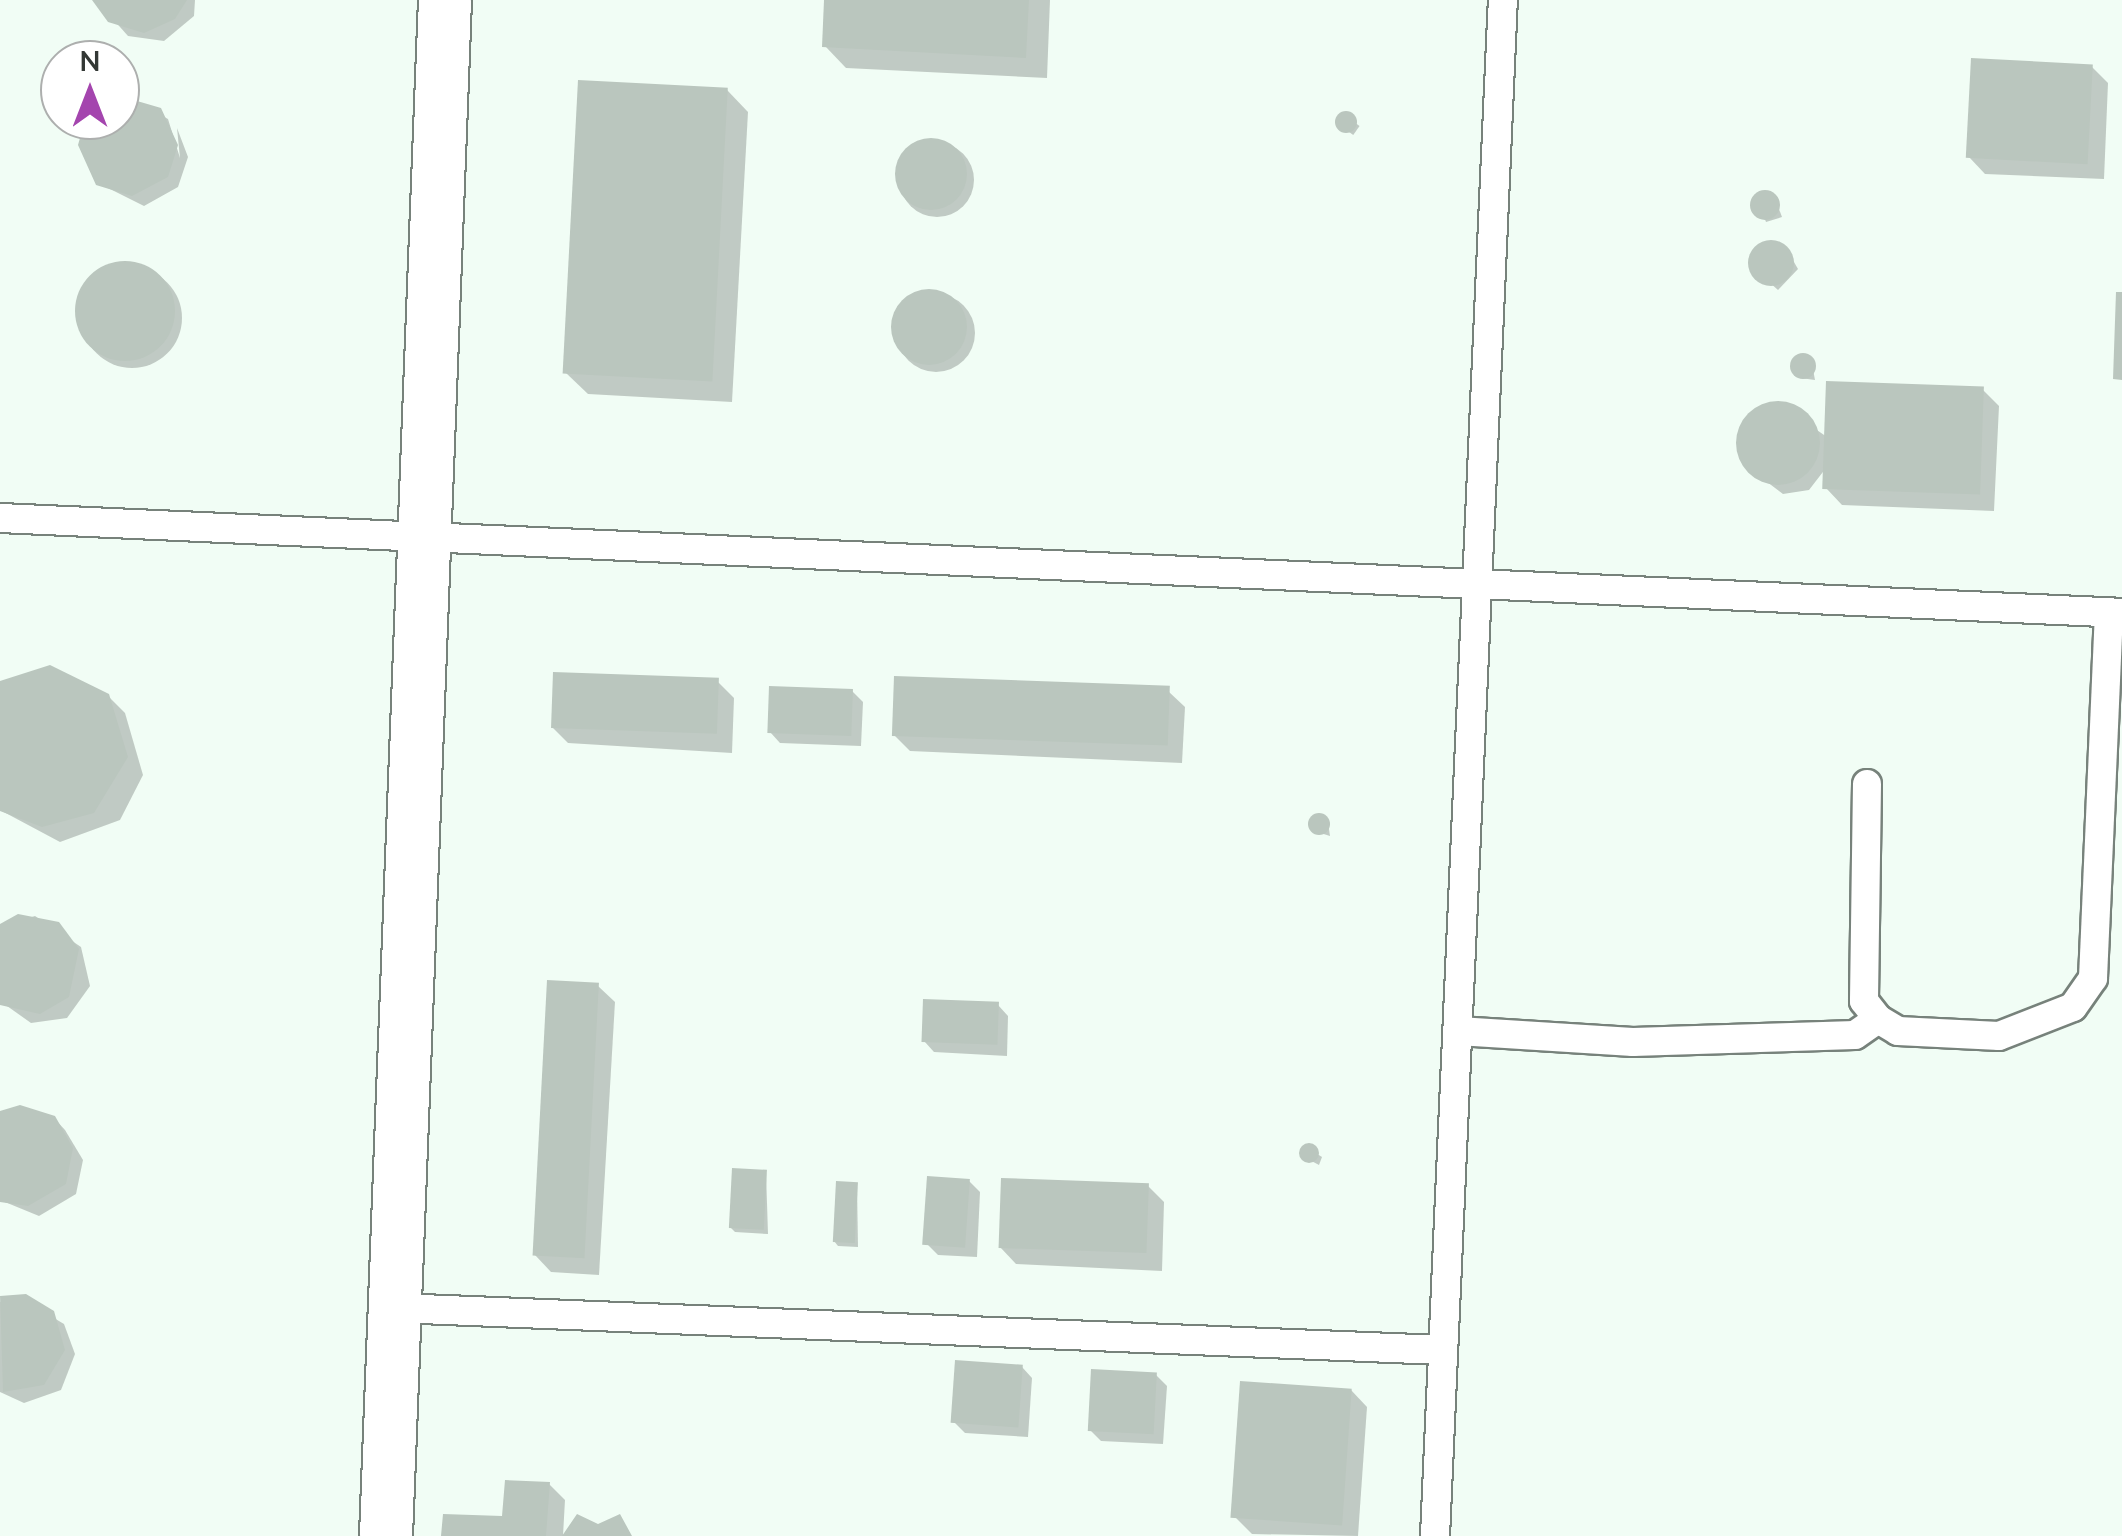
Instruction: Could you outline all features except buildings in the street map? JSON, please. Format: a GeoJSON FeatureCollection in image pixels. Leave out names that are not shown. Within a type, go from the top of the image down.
{"type":"FeatureCollection","features":[{"type":"Feature","properties":{"kind":"street"},"geometry":{"type":"LineString","coordinates":[[386,1536],[445,0]]}},
{"type":"Feature","properties":{"kind":"lane"},"geometry":{"type":"LineString","coordinates":[[1435,1536],[1503,0]]}},
{"type":"Feature","properties":{"kind":"lane"},"geometry":{"type":"LineString","coordinates":[[0,518],[2115,613],[2093,978],[2073,1007],[1999,1036],[1898,1031],[1878,1019],[1864,1001],[1867,784]]}},
{"type":"Feature","properties":{"kind":"lane"},"geometry":{"type":"LineString","coordinates":[[1458,1031],[1633,1042],[1855,1035],[1878,1019]]}},
{"type":"Feature","properties":{"kind":"lane"},"geometry":{"type":"LineString","coordinates":[[396,1308],[1443,1350]]}}]}
